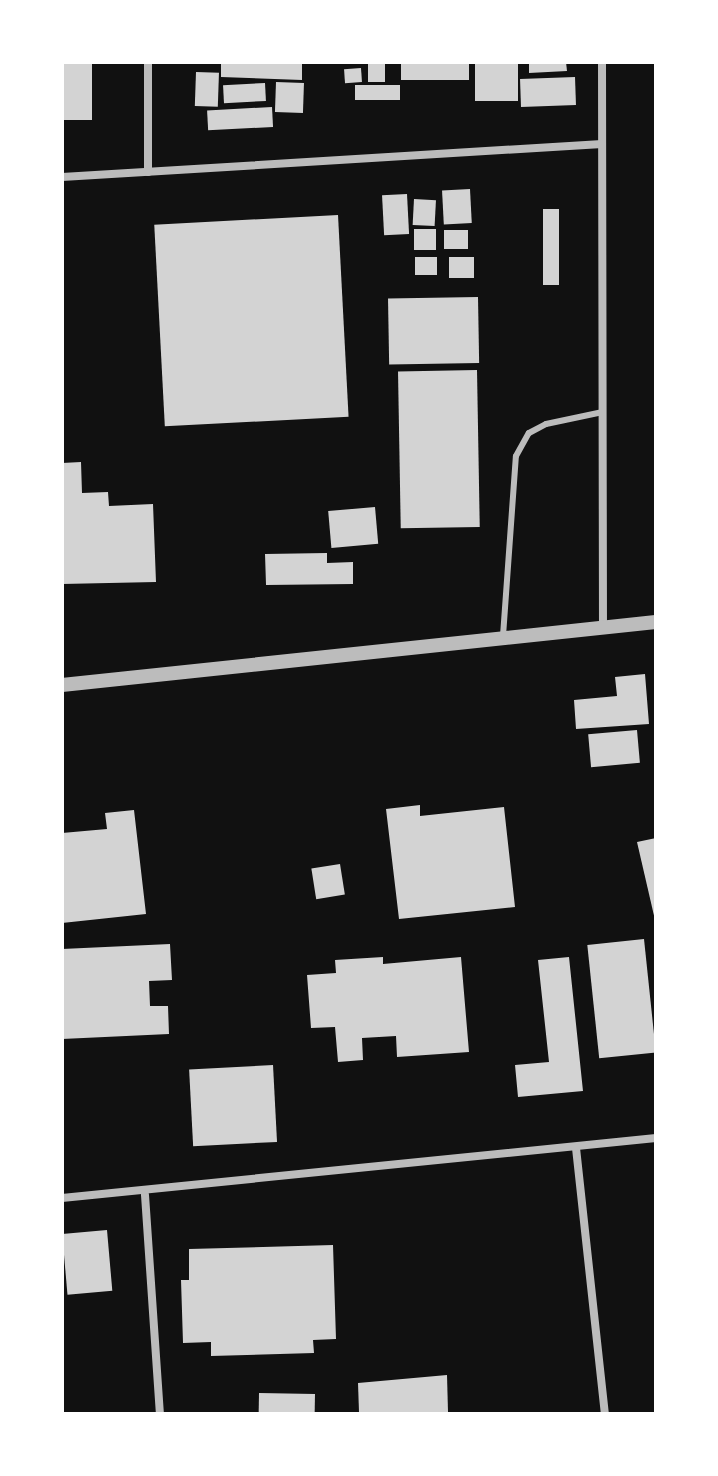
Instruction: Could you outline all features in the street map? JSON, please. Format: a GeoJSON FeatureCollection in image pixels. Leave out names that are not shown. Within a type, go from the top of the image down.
{"type":"FeatureCollection","features":[{"type":"Feature","properties":{"kind":"street"},"geometry":{"type":"LineString","coordinates":[[148,62],[148,172]]}},
{"type":"Feature","properties":{"kind":"street"},"geometry":{"type":"LineString","coordinates":[[602,62],[603,626]]}},
{"type":"Feature","properties":{"kind":"street"},"geometry":{"type":"LineString","coordinates":[[62,177],[602,144]]}},
{"type":"Feature","properties":{"kind":"street"},"geometry":{"type":"LineString","coordinates":[[62,685],[656,622]]}},
{"type":"Feature","properties":{"kind":"street"},"geometry":{"type":"LineString","coordinates":[[62,1198],[145,1195],[656,1138]]}},
{"type":"Feature","properties":{"kind":"street"},"geometry":{"type":"LineString","coordinates":[[576,1148],[605,1414]]}},
{"type":"Feature","properties":{"kind":"street"},"geometry":{"type":"LineString","coordinates":[[145,1195],[160,1414]]}},
{"type":"Feature","properties":{"kind":"lane"},"geometry":{"type":"LineString","coordinates":[[503,637],[516,456],[529,433],[546,424],[603,412]]}},
{"type":"Feature","properties":{"kind":"building"},"geometry":{"type":"Polygon","coordinates":[[[62,62],[92,62],[92,120],[62,120],[62,62]]]}},
{"type":"Feature","properties":{"kind":"building"},"geometry":{"type":"Polygon","coordinates":[[[221,62],[302,62],[302,80],[221,77],[221,62]]]}},
{"type":"Feature","properties":{"kind":"building"},"geometry":{"type":"Polygon","coordinates":[[[368,62],[385,62],[385,82],[368,82],[368,62]]]}},
{"type":"Feature","properties":{"kind":"building"},"geometry":{"type":"Polygon","coordinates":[[[401,62],[469,62],[469,80],[401,80],[401,62]]]}},
{"type":"Feature","properties":{"kind":"building"},"geometry":{"type":"Polygon","coordinates":[[[475,62],[518,62],[518,101],[475,101],[475,62]]]}},
{"type":"Feature","properties":{"kind":"building"},"geometry":{"type":"Polygon","coordinates":[[[529,62],[566,62],[567,71],[529,73],[529,62]]]}},
{"type":"Feature","properties":{"kind":"building"},"geometry":{"type":"Polygon","coordinates":[[[361,68],[362,82],[345,83],[344,69],[361,68]]]}},
{"type":"Feature","properties":{"kind":"building"},"geometry":{"type":"Polygon","coordinates":[[[196,72],[219,73],[218,107],[195,106],[196,72]]]}},
{"type":"Feature","properties":{"kind":"building"},"geometry":{"type":"Polygon","coordinates":[[[575,77],[576,105],[521,107],[520,79],[575,77]]]}},
{"type":"Feature","properties":{"kind":"building"},"geometry":{"type":"Polygon","coordinates":[[[276,82],[304,83],[303,113],[275,112],[276,82]]]}},
{"type":"Feature","properties":{"kind":"building"},"geometry":{"type":"Polygon","coordinates":[[[265,83],[266,101],[224,103],[223,85],[265,83]]]}},
{"type":"Feature","properties":{"kind":"building"},"geometry":{"type":"Polygon","coordinates":[[[355,85],[400,85],[400,100],[355,100],[355,85]]]}},
{"type":"Feature","properties":{"kind":"building"},"geometry":{"type":"Polygon","coordinates":[[[272,107],[273,127],[208,130],[207,110],[272,107]]]}},
{"type":"Feature","properties":{"kind":"building"},"geometry":{"type":"Polygon","coordinates":[[[470,189],[472,223],[444,224],[442,190],[470,189]]]}},
{"type":"Feature","properties":{"kind":"building"},"geometry":{"type":"Polygon","coordinates":[[[407,194],[409,234],[384,235],[382,195],[407,194]]]}},
{"type":"Feature","properties":{"kind":"building"},"geometry":{"type":"Polygon","coordinates":[[[414,199],[436,200],[435,226],[413,225],[414,199]]]}},
{"type":"Feature","properties":{"kind":"building"},"geometry":{"type":"Polygon","coordinates":[[[543,209],[559,209],[559,285],[543,285],[543,209]]]}},
{"type":"Feature","properties":{"kind":"building"},"geometry":{"type":"Polygon","coordinates":[[[338,215],[349,417],[165,426],[154,225],[338,215]]]}},
{"type":"Feature","properties":{"kind":"building"},"geometry":{"type":"Polygon","coordinates":[[[414,229],[436,229],[436,250],[414,250],[414,229]]]}},
{"type":"Feature","properties":{"kind":"building"},"geometry":{"type":"Polygon","coordinates":[[[444,230],[468,230],[468,249],[444,249],[444,230]]]}},
{"type":"Feature","properties":{"kind":"building"},"geometry":{"type":"Polygon","coordinates":[[[415,257],[437,257],[437,275],[415,275],[415,257]]]}},
{"type":"Feature","properties":{"kind":"building"},"geometry":{"type":"Polygon","coordinates":[[[449,257],[474,257],[474,278],[449,278],[449,257]]]}},
{"type":"Feature","properties":{"kind":"building"},"geometry":{"type":"Polygon","coordinates":[[[478,297],[479,363],[389,365],[388,299],[478,297]]]}},
{"type":"Feature","properties":{"kind":"building"},"geometry":{"type":"Polygon","coordinates":[[[477,370],[480,527],[401,528],[398,371],[477,370]]]}},
{"type":"Feature","properties":{"kind":"building"},"geometry":{"type":"Polygon","coordinates":[[[81,462],[82,493],[108,492],[109,506],[153,504],[156,582],[62,584],[62,463],[81,462]]]}},
{"type":"Feature","properties":{"kind":"building"},"geometry":{"type":"Polygon","coordinates":[[[375,507],[378,544],[331,548],[328,511],[375,507]]]}},
{"type":"Feature","properties":{"kind":"building"},"geometry":{"type":"Polygon","coordinates":[[[327,553],[327,563],[353,562],[353,584],[266,585],[265,554],[327,553]]]}},
{"type":"Feature","properties":{"kind":"building"},"geometry":{"type":"Polygon","coordinates":[[[645,674],[649,724],[576,729],[574,700],[617,696],[615,677],[645,674]]]}},
{"type":"Feature","properties":{"kind":"building"},"geometry":{"type":"Polygon","coordinates":[[[637,730],[640,763],[591,767],[588,734],[637,730]]]}},
{"type":"Feature","properties":{"kind":"building"},"geometry":{"type":"Polygon","coordinates":[[[420,805],[420,816],[504,807],[515,907],[399,919],[386,809],[420,805]]]}},
{"type":"Feature","properties":{"kind":"building"},"geometry":{"type":"Polygon","coordinates":[[[134,810],[146,914],[62,923],[62,833],[107,829],[105,813],[134,810]]]}},
{"type":"Feature","properties":{"kind":"building"},"geometry":{"type":"Polygon","coordinates":[[[656,838],[656,920],[655,920],[637,842],[656,838]]]}},
{"type":"Feature","properties":{"kind":"building"},"geometry":{"type":"Polygon","coordinates":[[[340,864],[345,895],[316,899],[311,869],[340,864]]]}},
{"type":"Feature","properties":{"kind":"building"},"geometry":{"type":"Polygon","coordinates":[[[644,939],[656,1052],[599,1058],[587,945],[644,939]]]}},
{"type":"Feature","properties":{"kind":"building"},"geometry":{"type":"Polygon","coordinates":[[[170,944],[172,980],[149,981],[150,1006],[168,1006],[169,1034],[62,1039],[62,949],[170,944]]]}},
{"type":"Feature","properties":{"kind":"building"},"geometry":{"type":"Polygon","coordinates":[[[383,957],[383,964],[461,957],[469,1052],[397,1057],[396,1036],[362,1038],[363,1060],[338,1062],[335,1027],[311,1028],[307,975],[336,973],[335,960],[383,957]]]}},
{"type":"Feature","properties":{"kind":"building"},"geometry":{"type":"Polygon","coordinates":[[[569,957],[583,1091],[518,1097],[515,1065],[549,1062],[538,960],[569,957]]]}},
{"type":"Feature","properties":{"kind":"building"},"geometry":{"type":"Polygon","coordinates":[[[273,1065],[277,1142],[193,1146],[189,1069],[273,1065]]]}},
{"type":"Feature","properties":{"kind":"building"},"geometry":{"type":"Polygon","coordinates":[[[107,1230],[112,1291],[67,1295],[62,1234],[107,1230]]]}},
{"type":"Feature","properties":{"kind":"building"},"geometry":{"type":"Polygon","coordinates":[[[333,1245],[336,1339],[313,1340],[314,1353],[211,1356],[211,1342],[183,1343],[181,1280],[189,1280],[189,1249],[333,1245]]]}},
{"type":"Feature","properties":{"kind":"building"},"geometry":{"type":"Polygon","coordinates":[[[447,1375],[448,1412],[359,1412],[358,1383],[447,1375]]]}},
{"type":"Feature","properties":{"kind":"building"},"geometry":{"type":"Polygon","coordinates":[[[259,1393],[315,1394],[315,1414],[259,1414],[259,1393]]]}}]}
